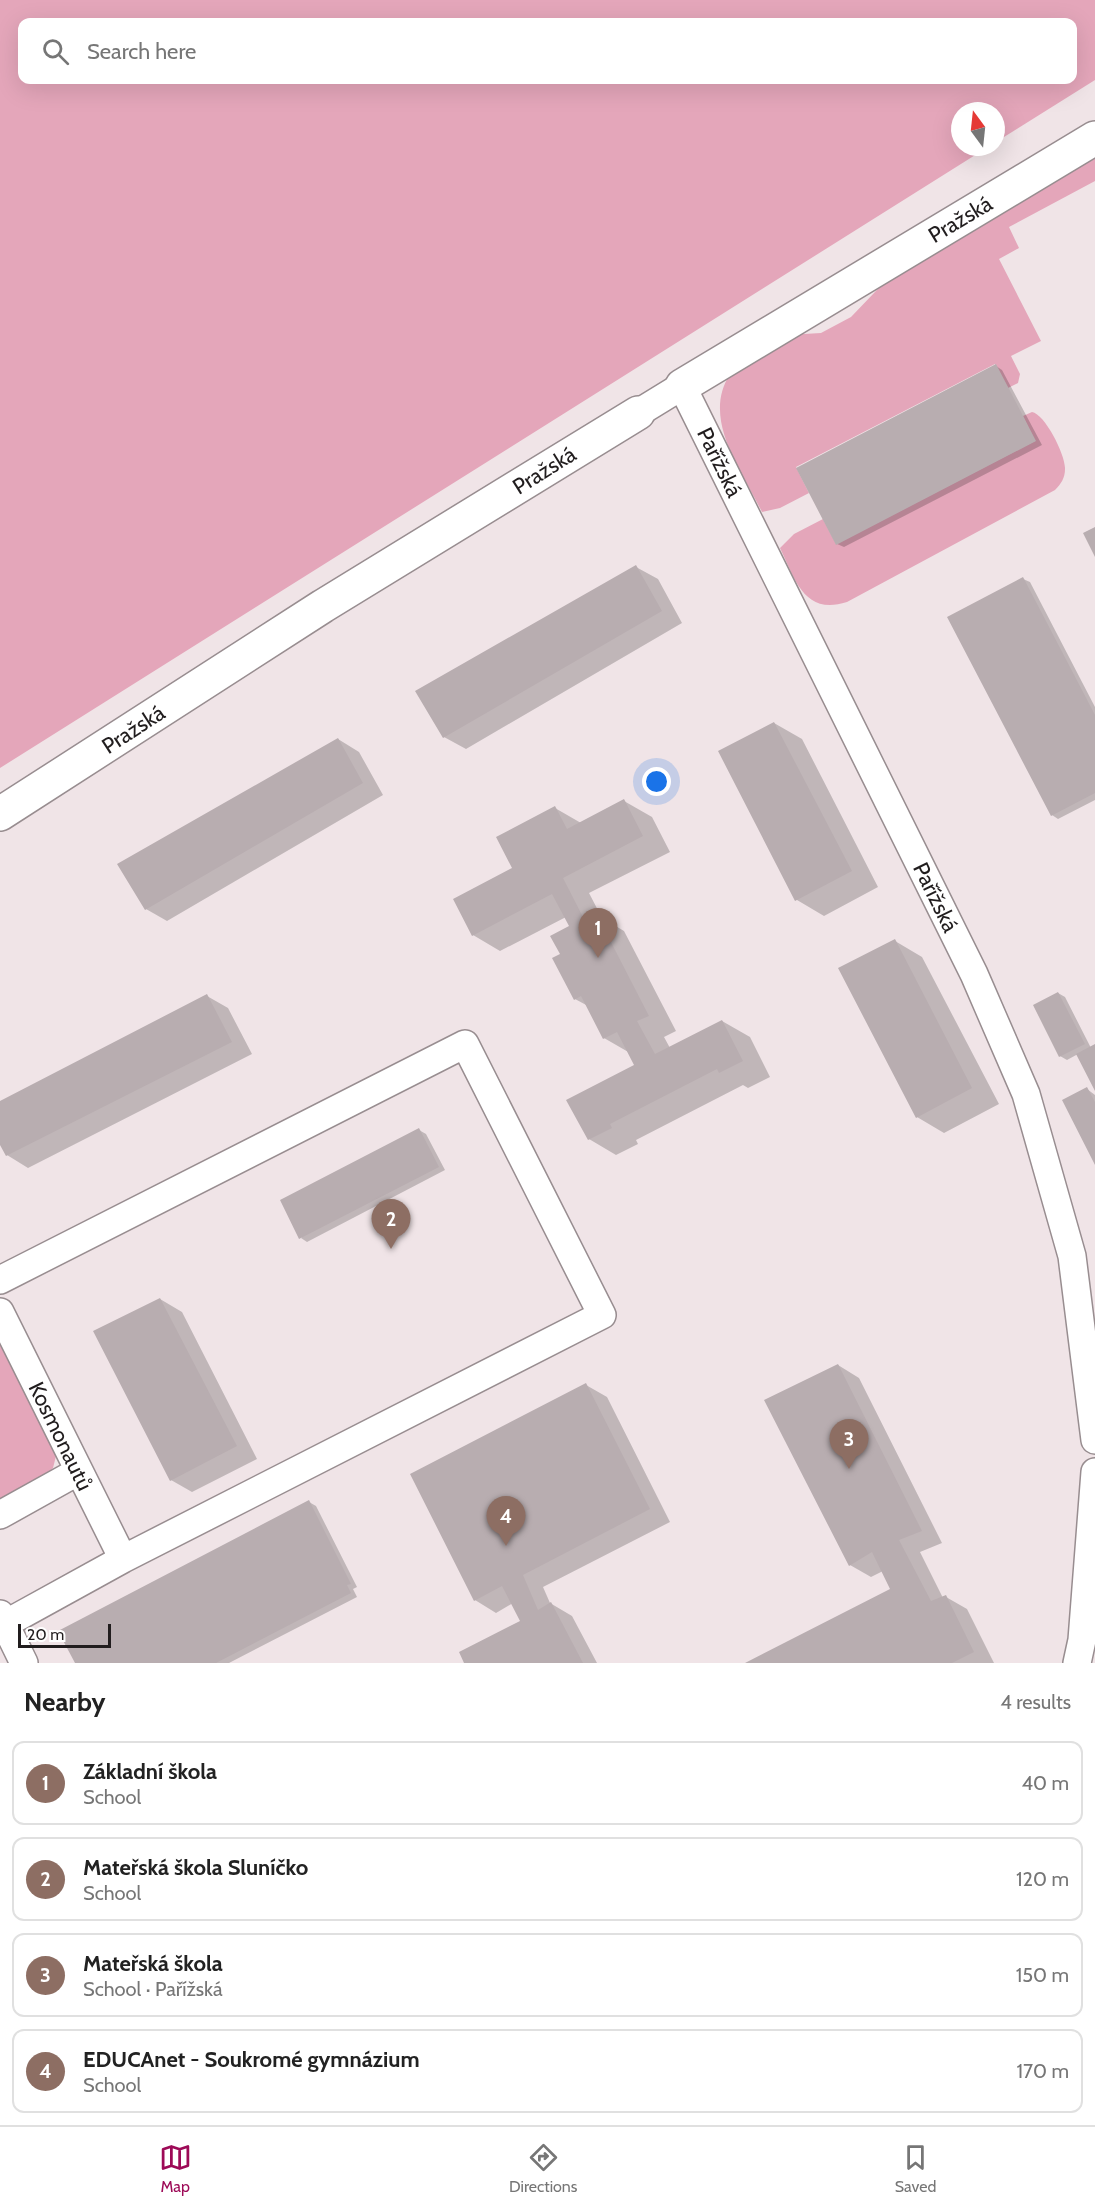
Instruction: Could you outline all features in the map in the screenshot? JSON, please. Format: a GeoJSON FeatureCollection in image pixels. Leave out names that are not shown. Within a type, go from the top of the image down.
{"type":"FeatureCollection","features":[{"type":"Feature","properties":{"kind":"street","name":"Pražská"},"geometry":{"type":"LineString","coordinates":[[0,814],[323,606],[682,386],[1095,138]]}},
{"type":"Feature","properties":{"kind":"street","name":"Pařížská"},"geometry":{"type":"LineString","coordinates":[[682,386],[974,974],[1026,1094],[1072,1256],[1095,1440]]}},
{"type":"Feature","properties":{"kind":"street"},"geometry":{"type":"LineString","coordinates":[[0,1280],[465,1044],[602,1315],[2,1619],[24,1663]]}},
{"type":"Feature","properties":{"kind":"street","name":"Kosmonautů"},"geometry":{"type":"LineString","coordinates":[[0,1312],[123,1559]]}},
{"type":"Feature","properties":{"kind":"street"},"geometry":{"type":"LineString","coordinates":[[0,1515],[79,1471]]}},
{"type":"Feature","properties":{"kind":"street"},"geometry":{"type":"LineString","coordinates":[[1077,1663],[1082,1640],[1095,1472]]}},
{"type":"Feature","properties":{"kind":"shaded area"},"geometry":{"type":"Polygon","coordinates":[[[0,0],[1095,0],[1095,80],[1005,136],[1005,102],[951,102],[951,156],[974,156],[0,768],[0,0]]]}},
{"type":"Feature","properties":{"kind":"shaded area"},"geometry":{"type":"Polygon","coordinates":[[[1095,148],[1095,181],[1009,227],[1019,248],[999,259],[1041,341],[1011,356],[1020,374],[1018,383],[1008,388],[995,364],[796,467],[809,493],[780,508],[762,512],[735,462],[722,427],[720,409],[722,391],[730,374],[787,335],[821,333],[851,317],[897,269],[1095,148]]]}},
{"type":"Feature","properties":{"kind":"shaded area"},"geometry":{"type":"Polygon","coordinates":[[[1032,412],[1037,414],[1048,427],[1062,455],[1064,475],[1055,490],[847,602],[832,605],[820,604],[803,592],[780,548],[794,534],[823,519],[836,544],[1035,441],[1023,416],[1032,412]]]}},
{"type":"Feature","properties":{"kind":"shaded area"},"geometry":{"type":"Polygon","coordinates":[[[0,1327],[58,1448],[53,1468],[34,1486],[0,1503],[0,1327]]]}},
{"type":"Feature","properties":{"kind":"building"},"geometry":{"type":"Polygon","coordinates":[[[996,364],[1036,441],[836,545],[796,468],[996,364]]]}},
{"type":"Feature","properties":{"kind":"building"},"geometry":{"type":"Polygon","coordinates":[[[1095,527],[1095,557],[1083,533],[1095,527]]]}},
{"type":"Feature","properties":{"kind":"building"},"geometry":{"type":"Polygon","coordinates":[[[636,565],[662,611],[443,738],[415,691],[636,565]]]}},
{"type":"Feature","properties":{"kind":"building"},"geometry":{"type":"Polygon","coordinates":[[[1023,577],[1095,715],[1095,793],[1051,816],[947,617],[1023,577]]]}},
{"type":"Feature","properties":{"kind":"building"},"geometry":{"type":"Polygon","coordinates":[[[774,722],[852,871],[795,901],[718,751],[774,722]]]}},
{"type":"Feature","properties":{"kind":"building"},"geometry":{"type":"Polygon","coordinates":[[[338,738],[363,783],[145,910],[117,864],[338,738]]]}},
{"type":"Feature","properties":{"kind":"building"},"geometry":{"type":"Polygon","coordinates":[[[624,799],[643,836],[563,878],[584,919],[596,913],[649,1016],[637,1021],[655,1054],[722,1020],[743,1061],[719,1073],[717,1069],[610,1124],[612,1128],[588,1140],[566,1100],[634,1065],[617,1032],[603,1039],[581,996],[574,1000],[552,958],[560,954],[550,936],[569,926],[552,894],[472,936],[453,899],[512,868],[496,837],[555,806],[567,829],[624,799]]]}},
{"type":"Feature","properties":{"kind":"building"},"geometry":{"type":"Polygon","coordinates":[[[895,939],[972,1088],[916,1118],[838,968],[895,939]]]}},
{"type":"Feature","properties":{"kind":"building"},"geometry":{"type":"Polygon","coordinates":[[[1058,992],[1085,1044],[1059,1057],[1033,1005],[1058,992]]]}},
{"type":"Feature","properties":{"kind":"building"},"geometry":{"type":"Polygon","coordinates":[[[207,994],[232,1042],[6,1156],[0,1145],[0,1101],[207,994]]]}},
{"type":"Feature","properties":{"kind":"building"},"geometry":{"type":"Polygon","coordinates":[[[1095,1044],[1095,1091],[1076,1054],[1095,1044]]]}},
{"type":"Feature","properties":{"kind":"building"},"geometry":{"type":"Polygon","coordinates":[[[1087,1087],[1095,1102],[1095,1165],[1062,1100],[1087,1087]]]}},
{"type":"Feature","properties":{"kind":"building"},"geometry":{"type":"Polygon","coordinates":[[[419,1128],[439,1167],[299,1239],[280,1200],[419,1128]]]}},
{"type":"Feature","properties":{"kind":"building"},"geometry":{"type":"Polygon","coordinates":[[[160,1298],[237,1446],[170,1481],[93,1331],[160,1298]]]}},
{"type":"Feature","properties":{"kind":"building"},"geometry":{"type":"Polygon","coordinates":[[[838,1364],[922,1531],[899,1540],[931,1601],[946,1595],[974,1652],[952,1663],[745,1663],[890,1589],[872,1552],[849,1566],[764,1400],[838,1364]]]}},
{"type":"Feature","properties":{"kind":"building"},"geometry":{"type":"Polygon","coordinates":[[[586,1383],[650,1509],[523,1575],[538,1610],[551,1602],[583,1663],[464,1663],[459,1652],[520,1621],[502,1586],[474,1601],[410,1474],[586,1383]]]}},
{"type":"Feature","properties":{"kind":"building"},"geometry":{"type":"Polygon","coordinates":[[[309,1500],[351,1584],[347,1585],[351,1593],[216,1663],[75,1663],[58,1631],[309,1500]]]}},
{"type":"Feature","properties":{"kind":"place","name":"Základní škola"},"geometry":{"type":"Point","coordinates":[598,958]}},
{"type":"Feature","properties":{"kind":"place","name":"Mateřská škola Sluníčko"},"geometry":{"type":"Point","coordinates":[391,1249]}},
{"type":"Feature","properties":{"kind":"place","name":"Mateřská škola"},"geometry":{"type":"Point","coordinates":[849,1469]}},
{"type":"Feature","properties":{"kind":"place","name":"EDUCAnet - Soukromé gymnázium"},"geometry":{"type":"Point","coordinates":[506,1546]}}]}
